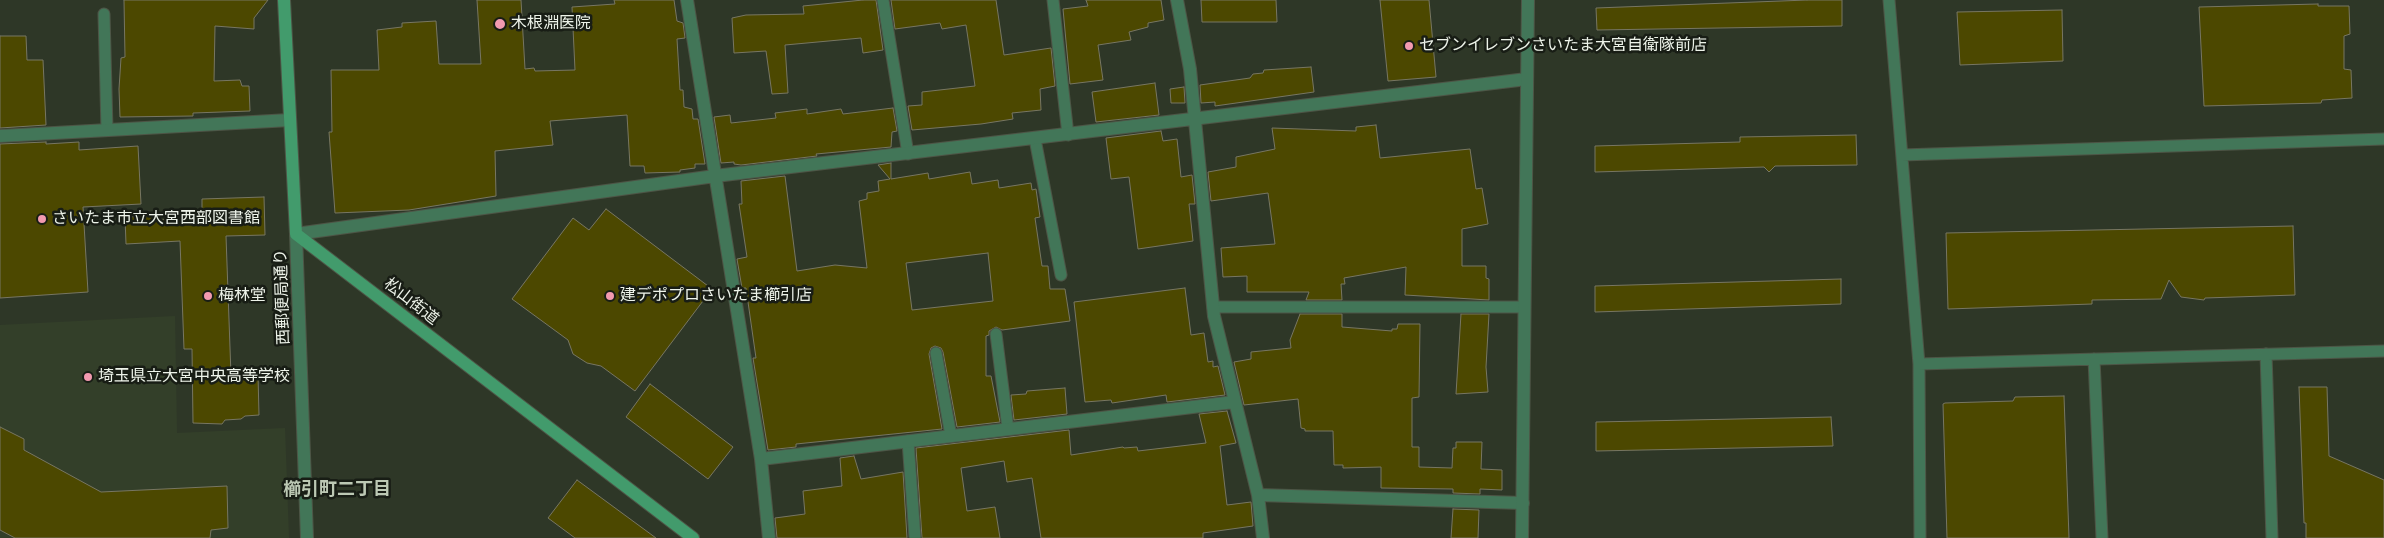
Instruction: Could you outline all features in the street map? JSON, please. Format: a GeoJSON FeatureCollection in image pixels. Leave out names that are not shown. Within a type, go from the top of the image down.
{"type":"FeatureCollection","features":[{"type":"Feature","properties":{"kind":"main road"},"geometry":{"type":"LineString","coordinates":[[284,0],[296,234]]}},
{"type":"Feature","properties":{"kind":"main road","name":"松山街道"},"geometry":{"type":"LineString","coordinates":[[296,234],[693,538]]}},
{"type":"Feature","properties":{"kind":"street"},"geometry":{"type":"LineString","coordinates":[[686,0],[761,459],[769,538]]}},
{"type":"Feature","properties":{"kind":"street"},"geometry":{"type":"LineString","coordinates":[[1177,0],[1190,69],[1213,308],[1234,402],[1258,495],[1263,538]]}},
{"type":"Feature","properties":{"kind":"street"},"geometry":{"type":"LineString","coordinates":[[1522,538],[1528,0]]}},
{"type":"Feature","properties":{"kind":"street"},"geometry":{"type":"LineString","coordinates":[[296,234],[715,176],[1527,79]]}},
{"type":"Feature","properties":{"kind":"street"},"geometry":{"type":"LineString","coordinates":[[0,136],[290,120]]}},
{"type":"Feature","properties":{"kind":"street","name":"西郵便局通り"},"geometry":{"type":"LineString","coordinates":[[296,234],[307,538]]}},
{"type":"Feature","properties":{"kind":"street"},"geometry":{"type":"LineString","coordinates":[[761,459],[1234,402]]}},
{"type":"Feature","properties":{"kind":"street"},"geometry":{"type":"LineString","coordinates":[[1258,495],[1523,503]]}},
{"type":"Feature","properties":{"kind":"lane"},"geometry":{"type":"LineString","coordinates":[[883,0],[908,154]]}},
{"type":"Feature","properties":{"kind":"lane"},"geometry":{"type":"LineString","coordinates":[[1053,0],[1068,134]]}},
{"type":"Feature","properties":{"kind":"lane"},"geometry":{"type":"LineString","coordinates":[[1889,0],[1919,364],[1920,538]]}},
{"type":"Feature","properties":{"kind":"lane"},"geometry":{"type":"LineString","coordinates":[[104,14],[107,130]]}},
{"type":"Feature","properties":{"kind":"lane"},"geometry":{"type":"LineString","coordinates":[[1035,139],[1061,275]]}},
{"type":"Feature","properties":{"kind":"lane"},"geometry":{"type":"LineString","coordinates":[[1902,155],[2384,139]]}},
{"type":"Feature","properties":{"kind":"lane"},"geometry":{"type":"LineString","coordinates":[[1213,308],[1524,307]]}},
{"type":"Feature","properties":{"kind":"lane"},"geometry":{"type":"LineString","coordinates":[[996,334],[1008,429]]}},
{"type":"Feature","properties":{"kind":"lane"},"geometry":{"type":"LineString","coordinates":[[1919,364],[2384,351]]}},
{"type":"Feature","properties":{"kind":"lane"},"geometry":{"type":"LineString","coordinates":[[936,353],[951,436]]}},
{"type":"Feature","properties":{"kind":"lane"},"geometry":{"type":"LineString","coordinates":[[2266,354],[2272,538]]}},
{"type":"Feature","properties":{"kind":"lane"},"geometry":{"type":"LineString","coordinates":[[2094,359],[2102,538]]}},
{"type":"Feature","properties":{"kind":"lane"},"geometry":{"type":"LineString","coordinates":[[908,442],[915,538]]}},
{"type":"Feature","properties":{"kind":"shaded area","name":"埼玉県立大宮中央高等学校"},"geometry":{"type":"Polygon","coordinates":[[[175,316],[177,433],[285,428],[289,538],[0,538],[0,325],[175,316]]]}},
{"type":"Feature","properties":{"kind":"building"},"geometry":{"type":"Polygon","coordinates":[[[124,0],[268,0],[254,18],[254,29],[215,26],[214,81],[240,80],[242,86],[249,86],[250,111],[193,113],[193,116],[120,117],[121,58],[125,57],[124,0]]]}},
{"type":"Feature","properties":{"kind":"building"},"geometry":{"type":"Polygon","coordinates":[[[477,0],[521,0],[525,69],[534,68],[535,71],[575,70],[572,7],[615,4],[614,0],[674,0],[677,21],[683,23],[685,38],[677,39],[680,90],[683,90],[684,107],[692,109],[693,119],[698,119],[705,164],[695,164],[695,168],[680,170],[680,172],[645,173],[644,166],[630,166],[627,115],[550,121],[553,145],[495,151],[496,196],[409,210],[335,213],[329,132],[332,132],[331,70],[379,70],[377,30],[402,27],[402,23],[436,21],[439,64],[481,64],[477,0]]]}},
{"type":"Feature","properties":{"kind":"building"},"geometry":{"type":"Polygon","coordinates":[[[876,0],[883,50],[863,53],[861,38],[785,45],[788,93],[772,94],[766,51],[734,53],[732,18],[746,15],[804,14],[803,6],[876,0]]]}},
{"type":"Feature","properties":{"kind":"building"},"geometry":{"type":"Polygon","coordinates":[[[891,0],[996,0],[1004,55],[1051,48],[1055,86],[1040,89],[1041,110],[1012,113],[1013,119],[981,124],[912,130],[908,106],[922,105],[922,92],[975,86],[966,25],[942,29],[940,23],[895,29],[891,0]]]}},
{"type":"Feature","properties":{"kind":"building"},"geometry":{"type":"Polygon","coordinates":[[[1086,0],[1161,0],[1164,20],[1148,23],[1148,27],[1129,32],[1131,40],[1098,45],[1103,80],[1070,84],[1063,9],[1088,6],[1086,0]]]}},
{"type":"Feature","properties":{"kind":"building"},"geometry":{"type":"Polygon","coordinates":[[[1201,0],[1276,0],[1277,22],[1202,22],[1201,0]]]}},
{"type":"Feature","properties":{"kind":"building","name":"セブンイレブンさいたま大宮自衛隊前店"},"geometry":{"type":"Polygon","coordinates":[[[1380,0],[1429,0],[1436,77],[1388,81],[1380,0]]]}},
{"type":"Feature","properties":{"kind":"building"},"geometry":{"type":"Polygon","coordinates":[[[1842,0],[1842,26],[1597,30],[1596,8],[1842,0]]]}},
{"type":"Feature","properties":{"kind":"building"},"geometry":{"type":"Polygon","coordinates":[[[2318,4],[2318,6],[2349,6],[2350,34],[2344,36],[2344,69],[2351,70],[2352,98],[2322,100],[2321,103],[2204,106],[2199,7],[2318,4]]]}},
{"type":"Feature","properties":{"kind":"building"},"geometry":{"type":"Polygon","coordinates":[[[2062,10],[2063,61],[1960,65],[1957,12],[2062,10]]]}},
{"type":"Feature","properties":{"kind":"building"},"geometry":{"type":"Polygon","coordinates":[[[0,36],[26,36],[27,60],[43,60],[46,125],[0,128],[0,36]]]}},
{"type":"Feature","properties":{"kind":"building"},"geometry":{"type":"Polygon","coordinates":[[[1311,67],[1314,92],[1215,106],[1215,102],[1201,103],[1200,85],[1250,78],[1253,74],[1263,73],[1264,70],[1311,67]]]}},
{"type":"Feature","properties":{"kind":"building"},"geometry":{"type":"Polygon","coordinates":[[[1155,83],[1159,115],[1096,122],[1092,92],[1155,83]]]}},
{"type":"Feature","properties":{"kind":"building"},"geometry":{"type":"Polygon","coordinates":[[[1184,87],[1185,103],[1171,103],[1170,89],[1184,87]]]}},
{"type":"Feature","properties":{"kind":"building"},"geometry":{"type":"Polygon","coordinates":[[[893,108],[897,131],[892,132],[891,147],[816,154],[817,156],[741,165],[734,164],[734,162],[721,163],[714,117],[730,115],[731,123],[776,118],[775,113],[807,109],[807,114],[841,109],[843,114],[893,108]]]}},
{"type":"Feature","properties":{"kind":"building"},"geometry":{"type":"Polygon","coordinates":[[[1376,125],[1380,158],[1470,149],[1476,189],[1482,188],[1488,224],[1462,229],[1462,266],[1486,266],[1486,278],[1489,279],[1489,300],[1405,295],[1406,267],[1344,278],[1345,284],[1341,284],[1342,300],[1306,300],[1309,292],[1247,292],[1247,276],[1223,277],[1221,248],[1275,244],[1268,193],[1211,201],[1208,172],[1236,167],[1236,157],[1275,149],[1272,128],[1356,131],[1356,127],[1376,125]]]}},
{"type":"Feature","properties":{"kind":"building"},"geometry":{"type":"Polygon","coordinates":[[[1161,131],[1163,141],[1177,139],[1181,177],[1192,175],[1195,204],[1189,204],[1193,241],[1138,249],[1129,177],[1111,179],[1106,138],[1161,131]]]}},
{"type":"Feature","properties":{"kind":"building"},"geometry":{"type":"Polygon","coordinates":[[[1856,135],[1857,165],[1775,166],[1769,172],[1764,167],[1595,172],[1595,146],[1740,142],[1740,137],[1856,135]]]}},
{"type":"Feature","properties":{"kind":"building","name":"さいたま市立大宮西部図書館"},"geometry":{"type":"Polygon","coordinates":[[[46,142],[46,144],[79,142],[79,150],[138,146],[141,204],[83,207],[88,292],[0,298],[0,144],[46,142]]]}},
{"type":"Feature","properties":{"kind":"building"},"geometry":{"type":"Polygon","coordinates":[[[891,163],[891,179],[928,173],[929,179],[970,172],[972,184],[998,180],[999,188],[1031,183],[1032,190],[1036,189],[1040,217],[1035,218],[1042,266],[1048,266],[1050,289],[1065,289],[1070,321],[1002,330],[996,327],[989,331],[989,335],[986,336],[986,376],[991,376],[1000,422],[957,427],[943,352],[941,348],[935,346],[931,348],[929,354],[942,429],[796,444],[796,447],[768,450],[753,358],[756,358],[746,288],[742,288],[737,259],[747,257],[739,204],[742,204],[741,181],[785,176],[797,271],[835,265],[867,268],[859,201],[867,199],[867,193],[879,191],[878,181],[890,179],[878,165],[891,163]],[[988,253],[906,263],[912,310],[993,301],[988,253]]]}},
{"type":"Feature","properties":{"kind":"building"},"geometry":{"type":"Polygon","coordinates":[[[264,197],[265,235],[226,236],[231,376],[258,375],[259,415],[225,420],[222,424],[193,423],[192,349],[184,349],[180,241],[126,244],[125,217],[152,216],[152,220],[202,219],[202,199],[264,197]]]}},
{"type":"Feature","properties":{"kind":"building"},"geometry":{"type":"Polygon","coordinates":[[[606,209],[712,289],[635,391],[601,366],[587,363],[573,354],[568,340],[512,299],[573,218],[589,230],[606,209]]]}},
{"type":"Feature","properties":{"kind":"building"},"geometry":{"type":"Polygon","coordinates":[[[2293,226],[2295,295],[2205,298],[2204,300],[2181,297],[2169,280],[2161,299],[2092,300],[2092,304],[1948,309],[1946,233],[2293,226]]]}},
{"type":"Feature","properties":{"kind":"building"},"geometry":{"type":"Polygon","coordinates":[[[1841,279],[1841,304],[1595,312],[1595,286],[1841,279]]]}},
{"type":"Feature","properties":{"kind":"building"},"geometry":{"type":"Polygon","coordinates":[[[1185,288],[1191,335],[1204,333],[1208,362],[1213,361],[1213,367],[1218,366],[1225,395],[1167,402],[1166,395],[1112,403],[1111,400],[1085,402],[1074,302],[1185,288]]]}},
{"type":"Feature","properties":{"kind":"building"},"geometry":{"type":"Polygon","coordinates":[[[1300,314],[1342,314],[1342,327],[1392,331],[1392,329],[1397,329],[1398,324],[1420,324],[1419,397],[1412,398],[1412,447],[1419,447],[1419,467],[1452,468],[1453,448],[1456,448],[1456,442],[1482,442],[1481,469],[1502,470],[1502,490],[1480,489],[1480,494],[1453,493],[1453,489],[1381,488],[1381,467],[1343,468],[1343,465],[1334,465],[1333,431],[1305,431],[1305,429],[1301,428],[1298,399],[1244,405],[1234,362],[1251,359],[1251,352],[1291,348],[1290,340],[1300,314]]]}},
{"type":"Feature","properties":{"kind":"building"},"geometry":{"type":"Polygon","coordinates":[[[1461,314],[1489,314],[1486,367],[1488,392],[1456,394],[1461,314]]]}},
{"type":"Feature","properties":{"kind":"building"},"geometry":{"type":"Polygon","coordinates":[[[650,384],[733,447],[708,479],[626,417],[650,384]]]}},
{"type":"Feature","properties":{"kind":"building"},"geometry":{"type":"Polygon","coordinates":[[[2299,387],[2327,387],[2329,456],[2384,480],[2384,538],[2306,538],[2299,387]]]}},
{"type":"Feature","properties":{"kind":"building"},"geometry":{"type":"Polygon","coordinates":[[[1065,388],[1067,414],[1014,420],[1011,395],[1026,394],[1027,391],[1065,388]]]}},
{"type":"Feature","properties":{"kind":"building"},"geometry":{"type":"Polygon","coordinates":[[[2064,396],[2069,538],[1947,538],[1943,404],[2013,401],[2015,397],[2064,396]]]}},
{"type":"Feature","properties":{"kind":"building"},"geometry":{"type":"Polygon","coordinates":[[[1227,411],[1236,443],[1220,446],[1227,505],[1251,502],[1253,526],[1203,533],[1203,538],[1041,538],[1032,478],[1007,482],[1004,461],[961,468],[967,511],[995,507],[1000,538],[922,538],[916,448],[1069,430],[1071,455],[1123,447],[1137,447],[1138,451],[1206,443],[1199,414],[1227,411]]]}},
{"type":"Feature","properties":{"kind":"building"},"geometry":{"type":"Polygon","coordinates":[[[1831,417],[1833,446],[1596,451],[1596,422],[1831,417]]]}},
{"type":"Feature","properties":{"kind":"building"},"geometry":{"type":"Polygon","coordinates":[[[0,427],[24,439],[24,450],[101,492],[227,486],[228,528],[211,530],[210,538],[15,538],[0,530],[0,427]]]}},
{"type":"Feature","properties":{"kind":"building"},"geometry":{"type":"Polygon","coordinates":[[[854,456],[861,479],[903,472],[907,538],[777,538],[775,518],[805,514],[803,491],[842,486],[840,458],[854,456]]]}},
{"type":"Feature","properties":{"kind":"building"},"geometry":{"type":"Polygon","coordinates":[[[577,480],[656,538],[575,538],[548,518],[577,480]]]}},
{"type":"Feature","properties":{"kind":"building"},"geometry":{"type":"Polygon","coordinates":[[[1453,509],[1479,510],[1478,538],[1451,538],[1453,509]]]}},
{"type":"Feature","properties":{"kind":"place","name":"木根淵医院"},"geometry":{"type":"Point","coordinates":[500,24]}},
{"type":"Feature","properties":{"kind":"place","name":"セブンイレブンさいたま大宮自衛隊前店"},"geometry":{"type":"Point","coordinates":[1409,46]}},
{"type":"Feature","properties":{"kind":"place","name":"さいたま市立大宮西部図書館"},"geometry":{"type":"Point","coordinates":[42,219]}},
{"type":"Feature","properties":{"kind":"place","name":"梅林堂"},"geometry":{"type":"Point","coordinates":[208,296]}},
{"type":"Feature","properties":{"kind":"place","name":"建デポプロさいたま櫛引店"},"geometry":{"type":"Point","coordinates":[610,296]}},
{"type":"Feature","properties":{"kind":"place","name":"埼玉県立大宮中央高等学校"},"geometry":{"type":"Point","coordinates":[88,377]}},
{"type":"Feature","properties":{"kind":"district","name":"櫛引町二丁目"},"geometry":{"type":"Point","coordinates":[337,490]}}]}
